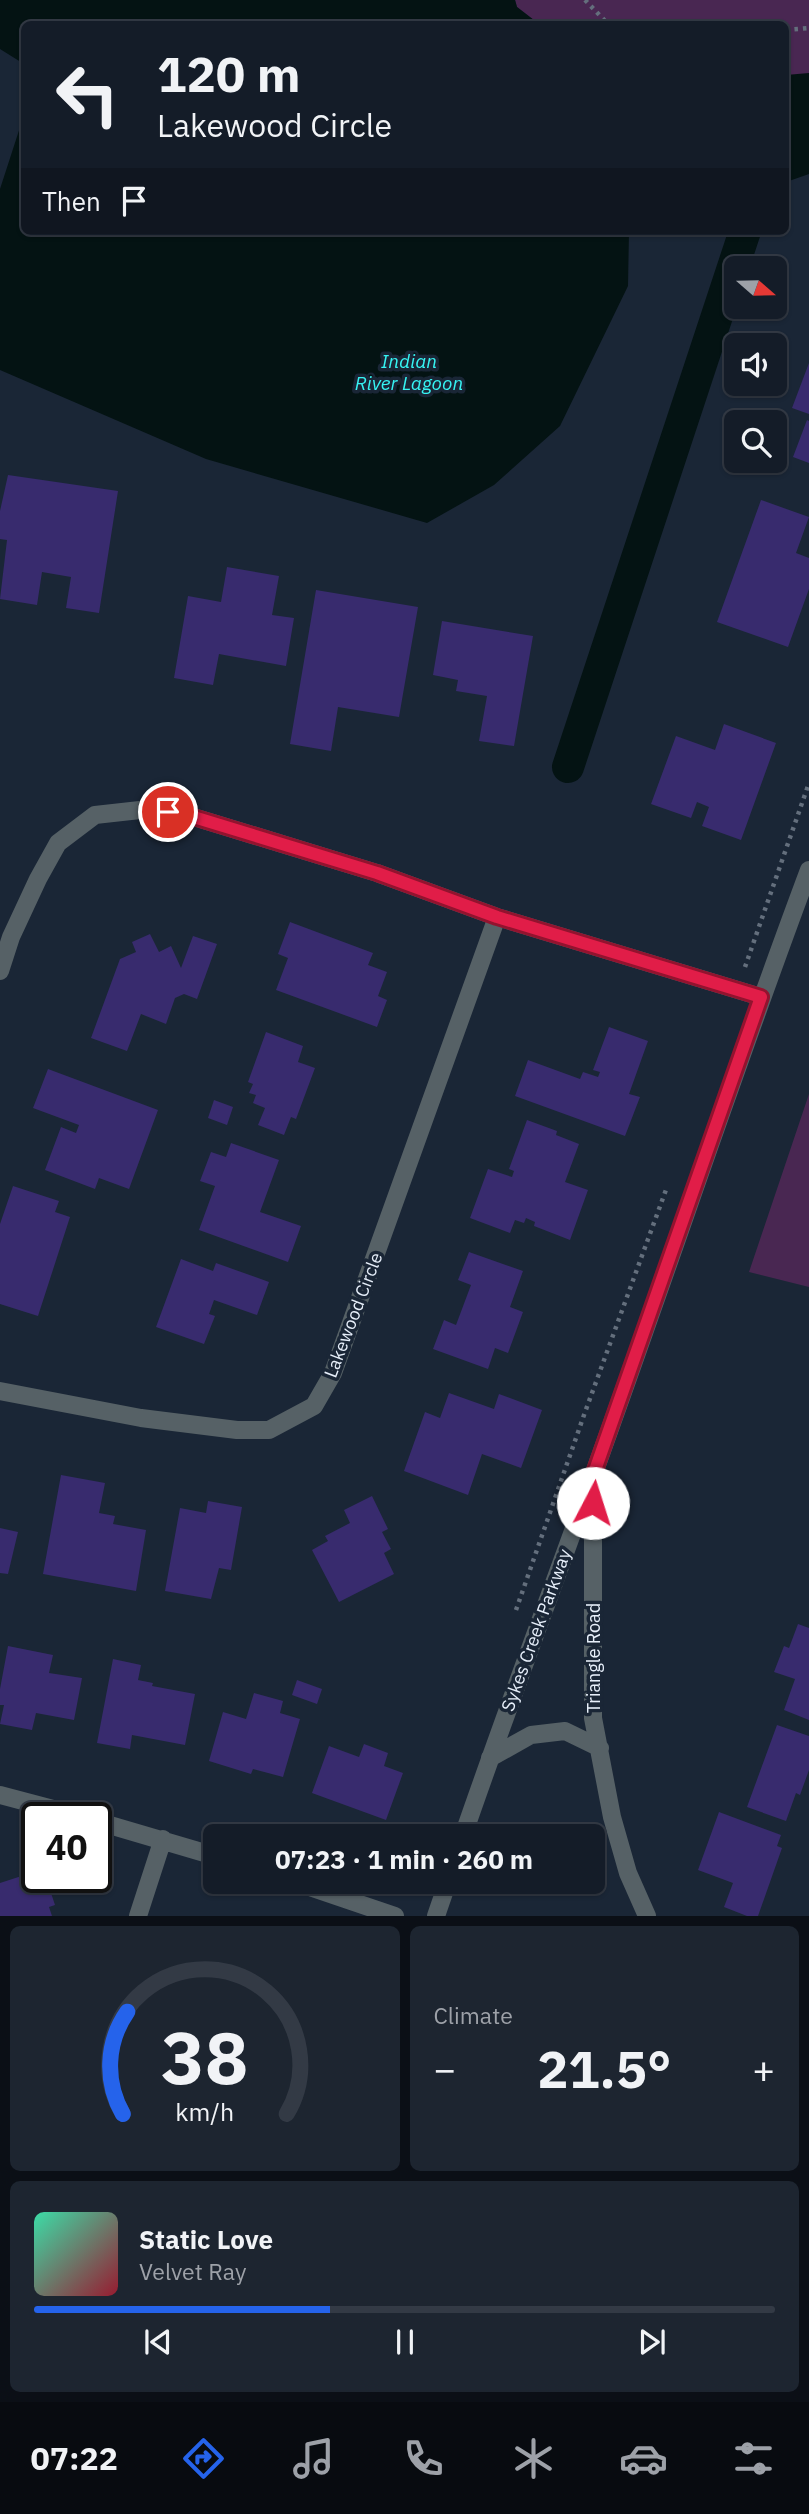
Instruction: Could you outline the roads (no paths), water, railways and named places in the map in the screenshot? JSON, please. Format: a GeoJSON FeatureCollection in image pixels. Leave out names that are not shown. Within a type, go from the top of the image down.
{"type":"FeatureCollection","features":[{"type":"Feature","properties":{"kind":"street"},"geometry":{"type":"LineString","coordinates":[[0,971],[11,937],[58,843],[94,815],[149,809],[187,815],[377,873],[497,917],[761,997]]}},
{"type":"Feature","properties":{"kind":"street","name":"Sykes Creek Parkway"},"geometry":{"type":"LineString","coordinates":[[467,1824],[761,997],[809,870]]}},
{"type":"Feature","properties":{"kind":"street","name":"Lakewood Circle"},"geometry":{"type":"LineString","coordinates":[[0,1391],[141,1418],[237,1430],[269,1430],[314,1406],[333,1373],[497,917]]}},
{"type":"Feature","properties":{"kind":"street","name":"Triangle Road"},"geometry":{"type":"LineString","coordinates":[[593,1476],[593,1718],[612,1818],[628,1872],[647,1916]]}},
{"type":"Feature","properties":{"kind":"street"},"geometry":{"type":"LineString","coordinates":[[490,1758],[531,1735],[565,1731],[600,1748]]}},
{"type":"Feature","properties":{"kind":"street"},"geometry":{"type":"LineString","coordinates":[[0,1795],[26,1802]]}},
{"type":"Feature","properties":{"kind":"street"},"geometry":{"type":"LineString","coordinates":[[112,1825],[203,1852]]}},
{"type":"Feature","properties":{"kind":"street"},"geometry":{"type":"LineString","coordinates":[[138,1916],[163,1839]]}},
{"type":"Feature","properties":{"kind":"street"},"geometry":{"type":"LineString","coordinates":[[331,1894],[396,1916]]}},
{"type":"Feature","properties":{"kind":"street"},"geometry":{"type":"LineString","coordinates":[[436,1916],[444,1894]]}},
{"type":"Feature","properties":{"kind":"water"},"geometry":{"type":"Polygon","coordinates":[[[0,0],[515,0],[517,7],[535,21],[21,21],[21,62],[0,49],[0,0]]]}},
{"type":"Feature","properties":{"kind":"water"},"geometry":{"type":"Polygon","coordinates":[[[809,73],[809,174],[789,181],[789,75],[809,73]]]}},
{"type":"Feature","properties":{"kind":"water","name":"Indian River Lagoon"},"geometry":{"type":"Polygon","coordinates":[[[21,124],[21,235],[629,235],[628,286],[560,426],[494,485],[427,523],[206,459],[0,370],[0,189],[21,124]]]}},
{"type":"Feature","properties":{"kind":"waterway"},"geometry":{"type":"LineString","coordinates":[[568,767],[744,235]]}}]}
